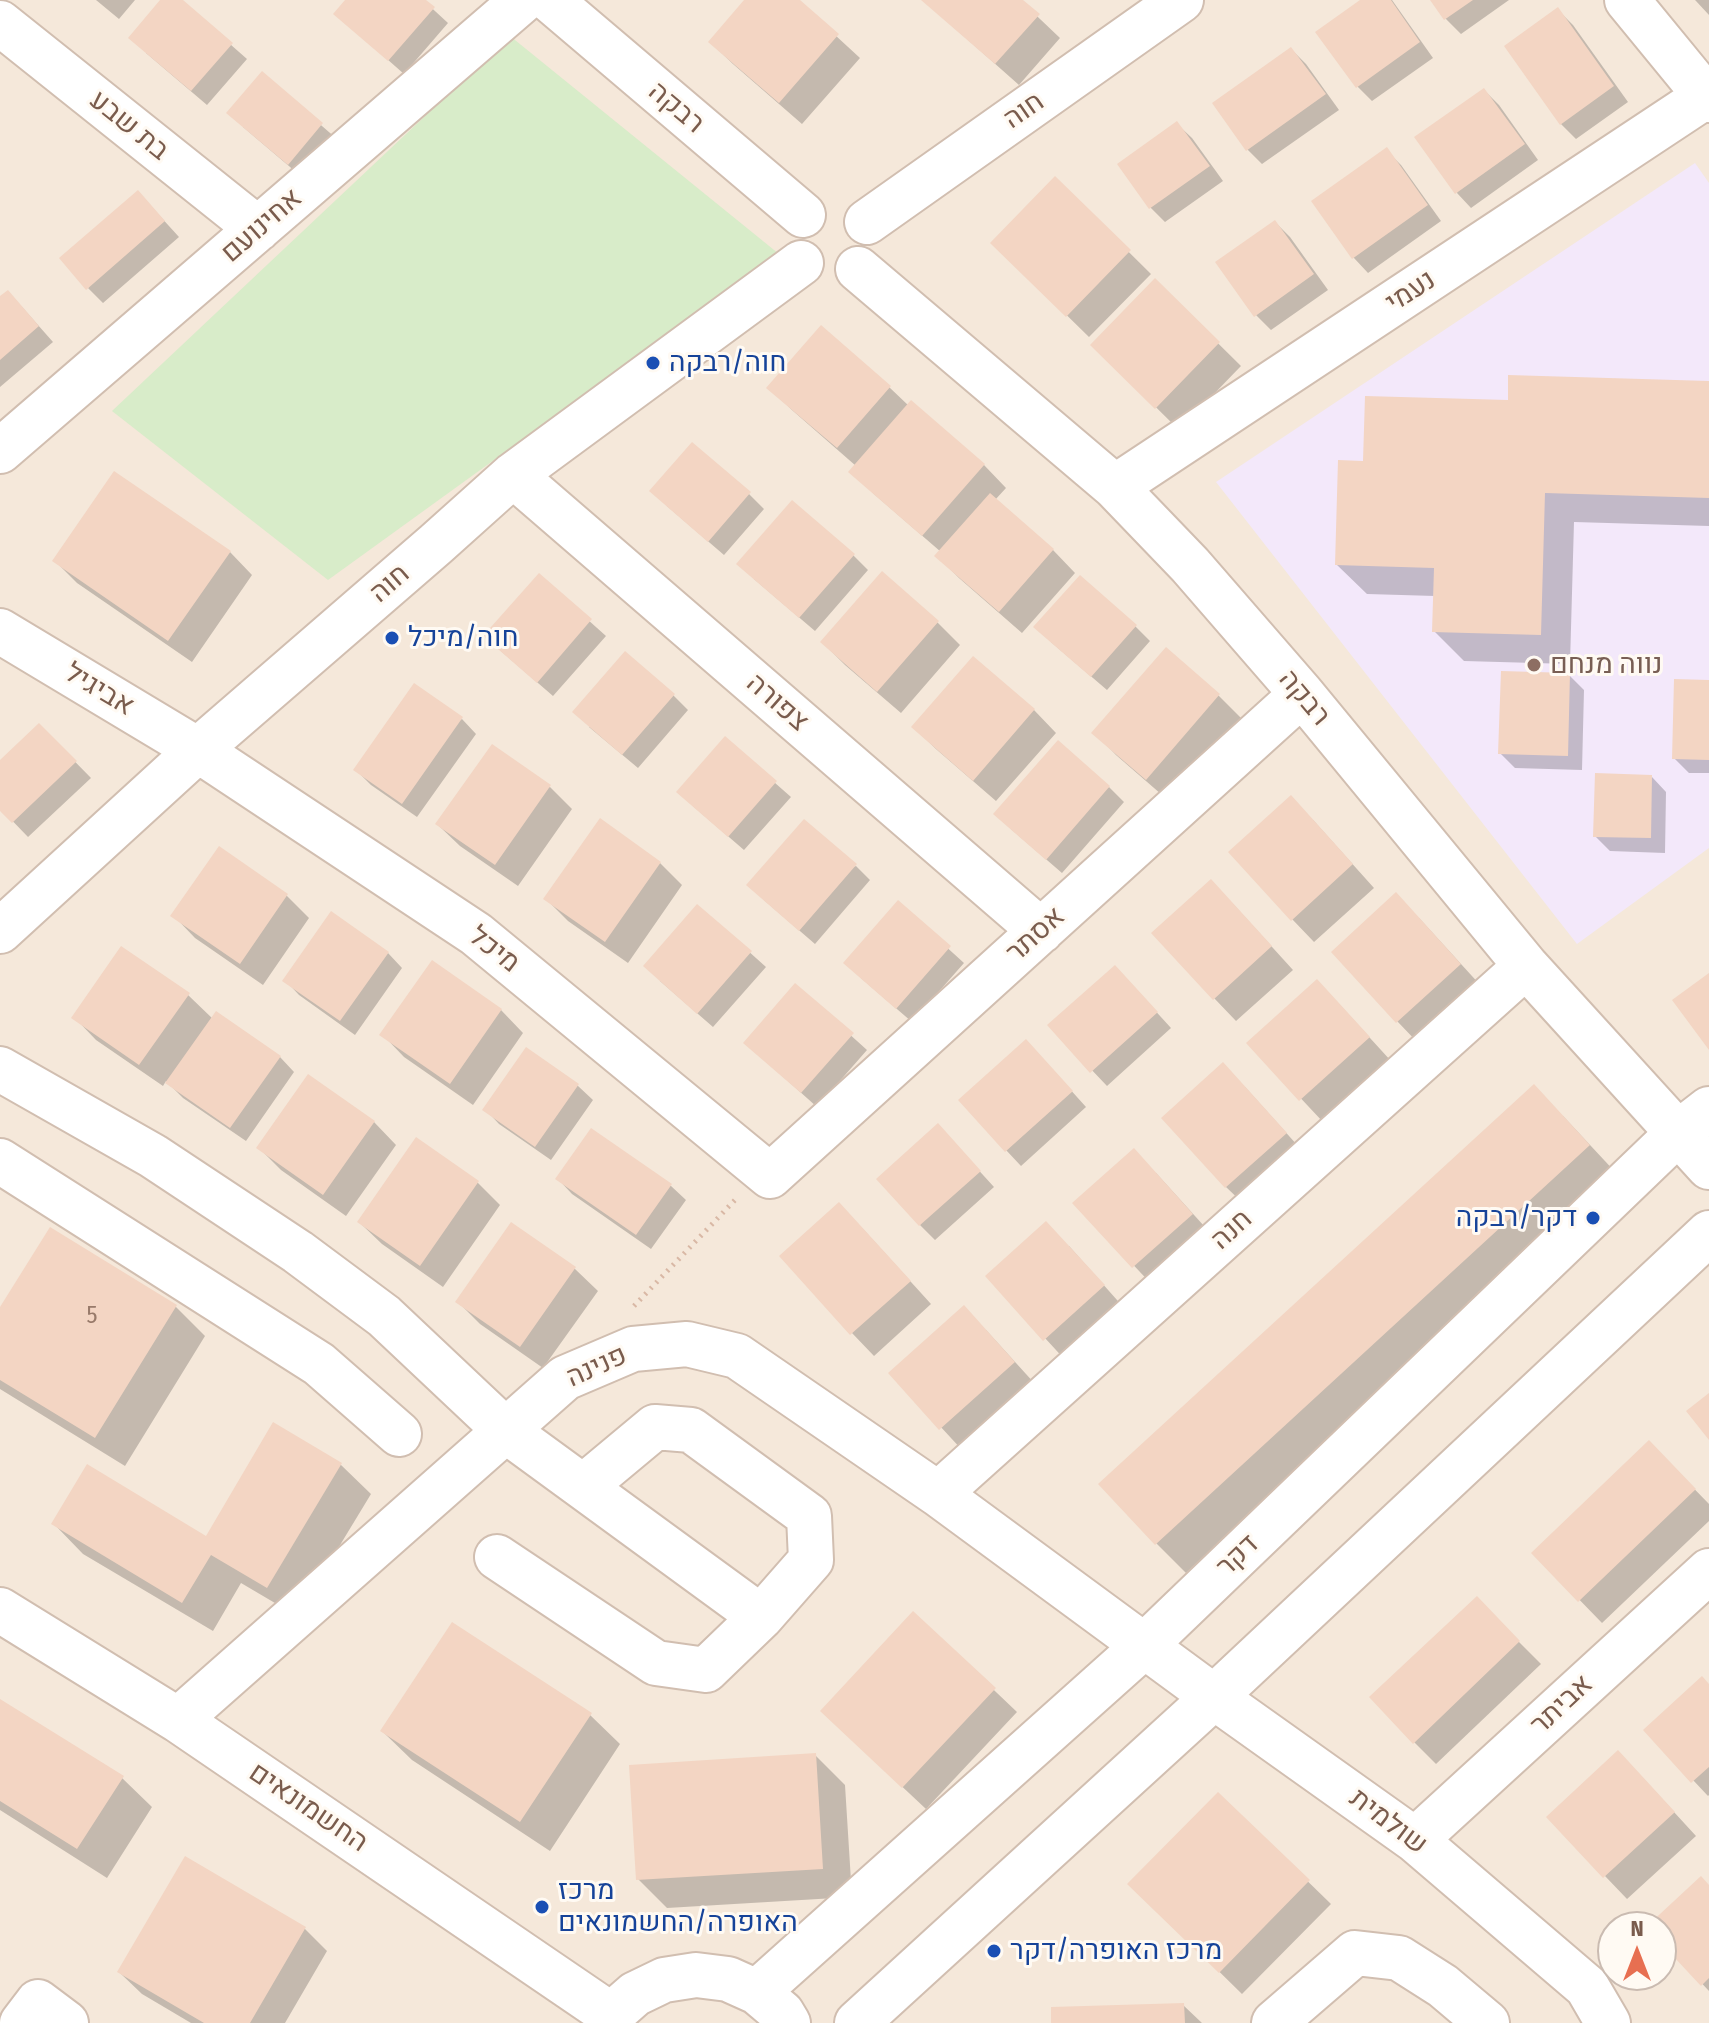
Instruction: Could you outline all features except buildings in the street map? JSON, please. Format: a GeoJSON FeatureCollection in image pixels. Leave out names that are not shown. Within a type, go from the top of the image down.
{"type":"FeatureCollection","features":[{"type":"Feature","properties":{"kind":"street","name":"אחינועם"},"geometry":{"type":"LineString","coordinates":[[0,451],[523,0]]}},
{"type":"Feature","properties":{"kind":"street","name":"רבקה"},"geometry":{"type":"LineString","coordinates":[[550,0],[803,215]]}},
{"type":"Feature","properties":{"kind":"street"},"geometry":{"type":"LineString","coordinates":[[1627,0],[1708,98]]}},
{"type":"Feature","properties":{"kind":"street","name":"חוה"},"geometry":{"type":"LineString","coordinates":[[867,222],[1149,8]]}},
{"type":"Feature","properties":{"kind":"street","name":"בת שבע"},"geometry":{"type":"LineString","coordinates":[[0,23],[258,229]]}},
{"type":"Feature","properties":{"kind":"street","name":"נעמי"},"geometry":{"type":"LineString","coordinates":[[1115,487],[1708,98]]}},
{"type":"Feature","properties":{"kind":"street"},"geometry":{"type":"LineString","coordinates":[[829,201],[844,202],[857,210],[867,222],[871,231],[870,251],[858,269],[850,274],[829,278],[801,263],[794,234],[803,215],[814,205],[829,201]]}},
{"type":"Feature","properties":{"kind":"street","name":"חוה"},"geometry":{"type":"LineString","coordinates":[[0,931],[198,750],[513,475],[801,263]]}},
{"type":"Feature","properties":{"kind":"street","name":"רבקה"},"geometry":{"type":"LineString","coordinates":[[858,269],[1115,487],[1190,565],[1302,694],[1526,966],[1693,1121],[1709,1167]]}},
{"type":"Feature","properties":{"kind":"street","name":"צפורה"},"geometry":{"type":"LineString","coordinates":[[513,475],[1041,931]]}},
{"type":"Feature","properties":{"kind":"street","name":"אביגיל"},"geometry":{"type":"LineString","coordinates":[[0,631],[198,750]]}},
{"type":"Feature","properties":{"kind":"street","name":"אסתר"},"geometry":{"type":"LineString","coordinates":[[767,1174],[1302,694]]}},
{"type":"Feature","properties":{"kind":"street","name":"מיכל"},"geometry":{"type":"LineString","coordinates":[[198,750],[476,934],[767,1174]]}},
{"type":"Feature","properties":{"kind":"street","name":"חנה"},"geometry":{"type":"LineString","coordinates":[[938,1494],[1526,966]]}},
{"type":"Feature","properties":{"kind":"street"},"geometry":{"type":"LineString","coordinates":[[0,1069],[153,1156],[298,1252],[384,1316],[505,1430],[761,1617]]}},
{"type":"Feature","properties":{"kind":"street","name":"דקר"},"geometry":{"type":"LineString","coordinates":[[757,1992],[1144,1646],[1693,1121]]}},
{"type":"Feature","properties":{"kind":"street"},"geometry":{"type":"LineString","coordinates":[[0,1161],[319,1364],[399,1434]]}},
{"type":"Feature","properties":{"kind":"street"},"geometry":{"type":"LineString","coordinates":[[857,2023],[1214,1697],[1709,1233]]}},
{"type":"Feature","properties":{"kind":"street","name":"פנינה"},"geometry":{"type":"LineString","coordinates":[[178,1720],[565,1378],[633,1349],[687,1344],[737,1356],[938,1494],[1144,1646]]}},
{"type":"Feature","properties":{"kind":"street"},"geometry":{"type":"LineString","coordinates":[[497,1557],[656,1663],[706,1670],[761,1617],[811,1560],[809,1516],[691,1430],[655,1427],[583,1487]]}},
{"type":"Feature","properties":{"kind":"street","name":"אביתר"},"geometry":{"type":"LineString","coordinates":[[1415,1840],[1709,1571]]}},
{"type":"Feature","properties":{"kind":"street","name":"החשמונאים"},"geometry":{"type":"LineString","coordinates":[[0,1610],[178,1720],[609,2019]]}},
{"type":"Feature","properties":{"kind":"street","name":"שולמית"},"geometry":{"type":"LineString","coordinates":[[1144,1646],[1415,1840],[1587,1987],[1608,2023]]}},
{"type":"Feature","properties":{"kind":"street"},"geometry":{"type":"LineString","coordinates":[[1303,2015],[1355,1953],[1399,1958],[1443,1986],[1487,2023]]}},
{"type":"Feature","properties":{"kind":"street"},"geometry":{"type":"LineString","coordinates":[[609,2019],[635,1994],[664,1980],[696,1975],[728,1979],[757,1992],[782,2013],[788,2023]]}},
{"type":"Feature","properties":{"kind":"street"},"geometry":{"type":"LineString","coordinates":[[22,2023],[38,2002],[66,2023]]}},
{"type":"Feature","properties":{"kind":"path"},"geometry":{"type":"LineString","coordinates":[[631,1309],[767,1174]]}},
{"type":"Feature","properties":{"kind":"shaded area"},"geometry":{"type":"Polygon","coordinates":[[[0,0],[1709,0],[1709,2023],[0,2023],[0,0]]]}},
{"type":"Feature","properties":{"kind":"shaded area","name":"נווה מנחם"},"geometry":{"type":"Polygon","coordinates":[[[1695,163],[1709,183],[1709,848],[1577,944],[1216,482],[1695,163]]]}},
{"type":"Feature","properties":{"kind":"green space"},"geometry":{"type":"Polygon","coordinates":[[[510,36],[779,254],[328,580],[112,411],[510,36]]]}},
{"type":"Feature","properties":{"kind":"place","name":"חוה/רבקה"},"geometry":{"type":"Point","coordinates":[653,363]}},
{"type":"Feature","properties":{"kind":"place","name":"חוה/מיכל"},"geometry":{"type":"Point","coordinates":[392,638]}},
{"type":"Feature","properties":{"kind":"place","name":"נווה מנחם"},"geometry":{"type":"Point","coordinates":[1534,665]}},
{"type":"Feature","properties":{"kind":"place","name":"דקר/רבקה"},"geometry":{"type":"Point","coordinates":[1593,1218]}},
{"type":"Feature","properties":{"kind":"place","name":"מרכז האופרה/החשמונאים"},"geometry":{"type":"Point","coordinates":[542,1907]}},
{"type":"Feature","properties":{"kind":"place","name":"מרכז האופרה/דקר"},"geometry":{"type":"Point","coordinates":[994,1951]}}]}
